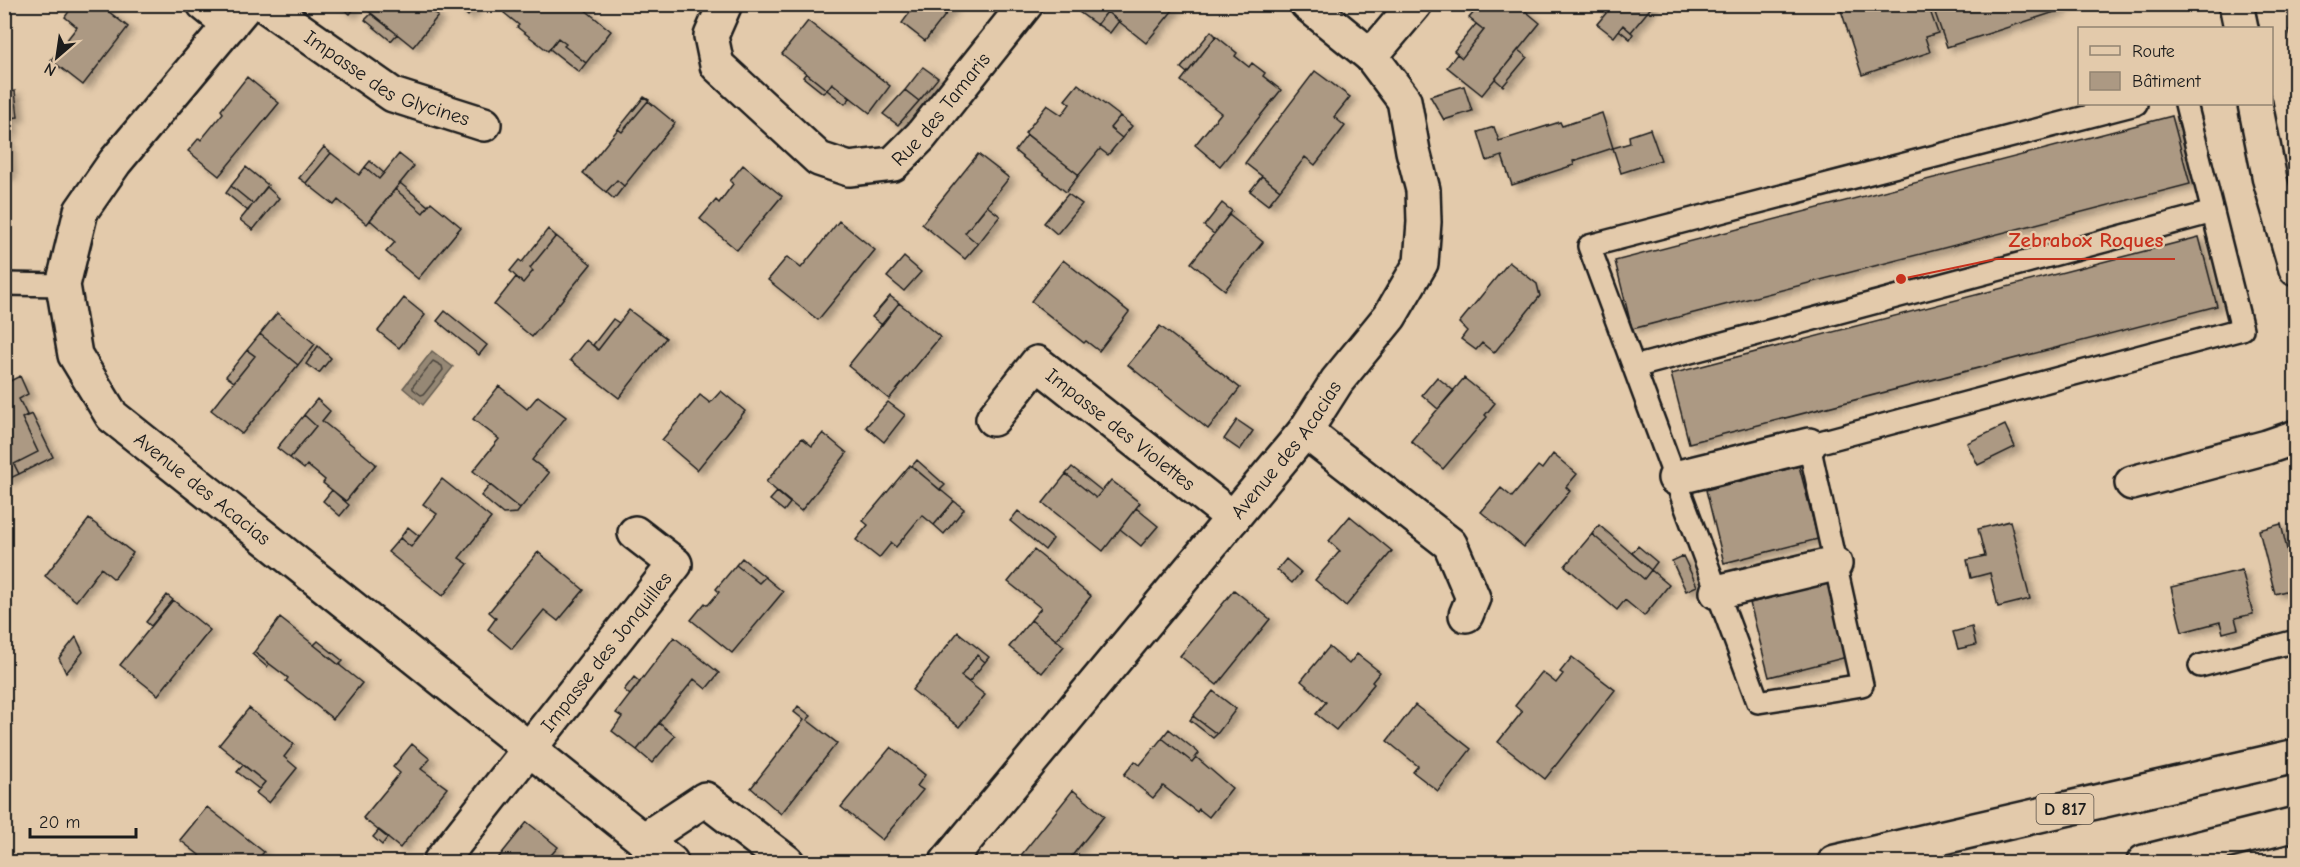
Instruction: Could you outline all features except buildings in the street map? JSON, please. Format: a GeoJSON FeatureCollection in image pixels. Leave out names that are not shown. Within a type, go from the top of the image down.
{"type":"FeatureCollection","features":[{"type":"Feature","properties":{"kind":"street"},"geometry":{"type":"LineString","coordinates":[[204,4],[238,15]]}},
{"type":"Feature","properties":{"kind":"street","name":"Impasse des Glycines"},"geometry":{"type":"LineString","coordinates":[[263,4],[393,95],[484,124]]}},
{"type":"Feature","properties":{"kind":"street","name":"Rue des Tamaris"},"geometry":{"type":"LineString","coordinates":[[725,4],[711,36],[717,65],[819,159],[849,169],[893,164],[921,136],[1026,4]]}},
{"type":"Feature","properties":{"kind":"street","name":"Avenue des Acacias"},"geometry":{"type":"LineString","coordinates":[[947,862],[1305,431],[1336,381],[1390,316],[1421,263],[1424,222],[1423,190],[1404,100],[1371,56],[1307,4]]}},
{"type":"Feature","properties":{"kind":"street"},"geometry":{"type":"LineString","coordinates":[[1371,56],[1415,4]]}},
{"type":"Feature","properties":{"kind":"street"},"geometry":{"type":"LineString","coordinates":[[2236,4],[2241,27]]}},
{"type":"Feature","properties":{"kind":"street","name":"Avenue des Acacias"},"geometry":{"type":"LineString","coordinates":[[238,15],[115,162],[81,211],[63,285],[75,355],[112,416],[671,862]]}},
{"type":"Feature","properties":{"kind":"street"},"geometry":{"type":"LineString","coordinates":[[2255,105],[2283,176],[2295,269]]}},
{"type":"Feature","properties":{"kind":"street","name":"Impasse des Violettes"},"geometry":{"type":"LineString","coordinates":[[993,419],[1037,363],[1233,518]]}},
{"type":"Feature","properties":{"kind":"street"},"geometry":{"type":"LineString","coordinates":[[1305,431],[1450,544],[1473,598],[1466,615]]}},
{"type":"Feature","properties":{"kind":"street"},"geometry":{"type":"LineString","coordinates":[[2132,483],[2267,447],[2295,437]]}},
{"type":"Feature","properties":{"kind":"street"},"geometry":{"type":"LineString","coordinates":[[1675,478],[1809,445]]}},
{"type":"Feature","properties":{"kind":"street","name":"Impasse des Jonquilles"},"geometry":{"type":"LineString","coordinates":[[529,750],[675,564],[635,533]]}},
{"type":"Feature","properties":{"kind":"street"},"geometry":{"type":"LineString","coordinates":[[1718,592],[1835,564]]}},
{"type":"Feature","properties":{"kind":"street"},"geometry":{"type":"LineString","coordinates":[[440,862],[529,750]]}},
{"type":"Feature","properties":{"kind":"street","name":"D 817"},"geometry":{"type":"LineString","coordinates":[[1835,862],[2295,756]]}},
{"type":"Feature","properties":{"kind":"street"},"geometry":{"type":"LineString","coordinates":[[643,840],[705,799],[787,862]]}},
{"type":"Feature","properties":{"kind":"street"},"geometry":{"type":"LineString","coordinates":[[2144,862],[2295,824]]}},
{"type":"Feature","properties":{"kind":"lane"},"geometry":{"type":"LineString","coordinates":[[2132,105],[1589,246],[1758,702],[1862,685],[1809,445],[2242,329],[2186,105]]}},
{"type":"Feature","properties":{"kind":"lane"},"geometry":{"type":"LineString","coordinates":[[1634,367],[2213,212]]}},
{"type":"Feature","properties":{"kind":"lane"},"geometry":{"type":"LineString","coordinates":[[4,284],[63,285]]}},
{"type":"Feature","properties":{"kind":"lane"},"geometry":{"type":"LineString","coordinates":[[2200,666],[2295,641]]}},
{"type":"Feature","properties":{"kind":"water"},"geometry":{"type":"Polygon","coordinates":[[[432,351],[453,367],[423,405],[403,388],[432,351]]]}},
{"type":"Feature","properties":{"kind":"place","name":"Zebrabox Roques"},"geometry":{"type":"Point","coordinates":[1901,279]}}]}
